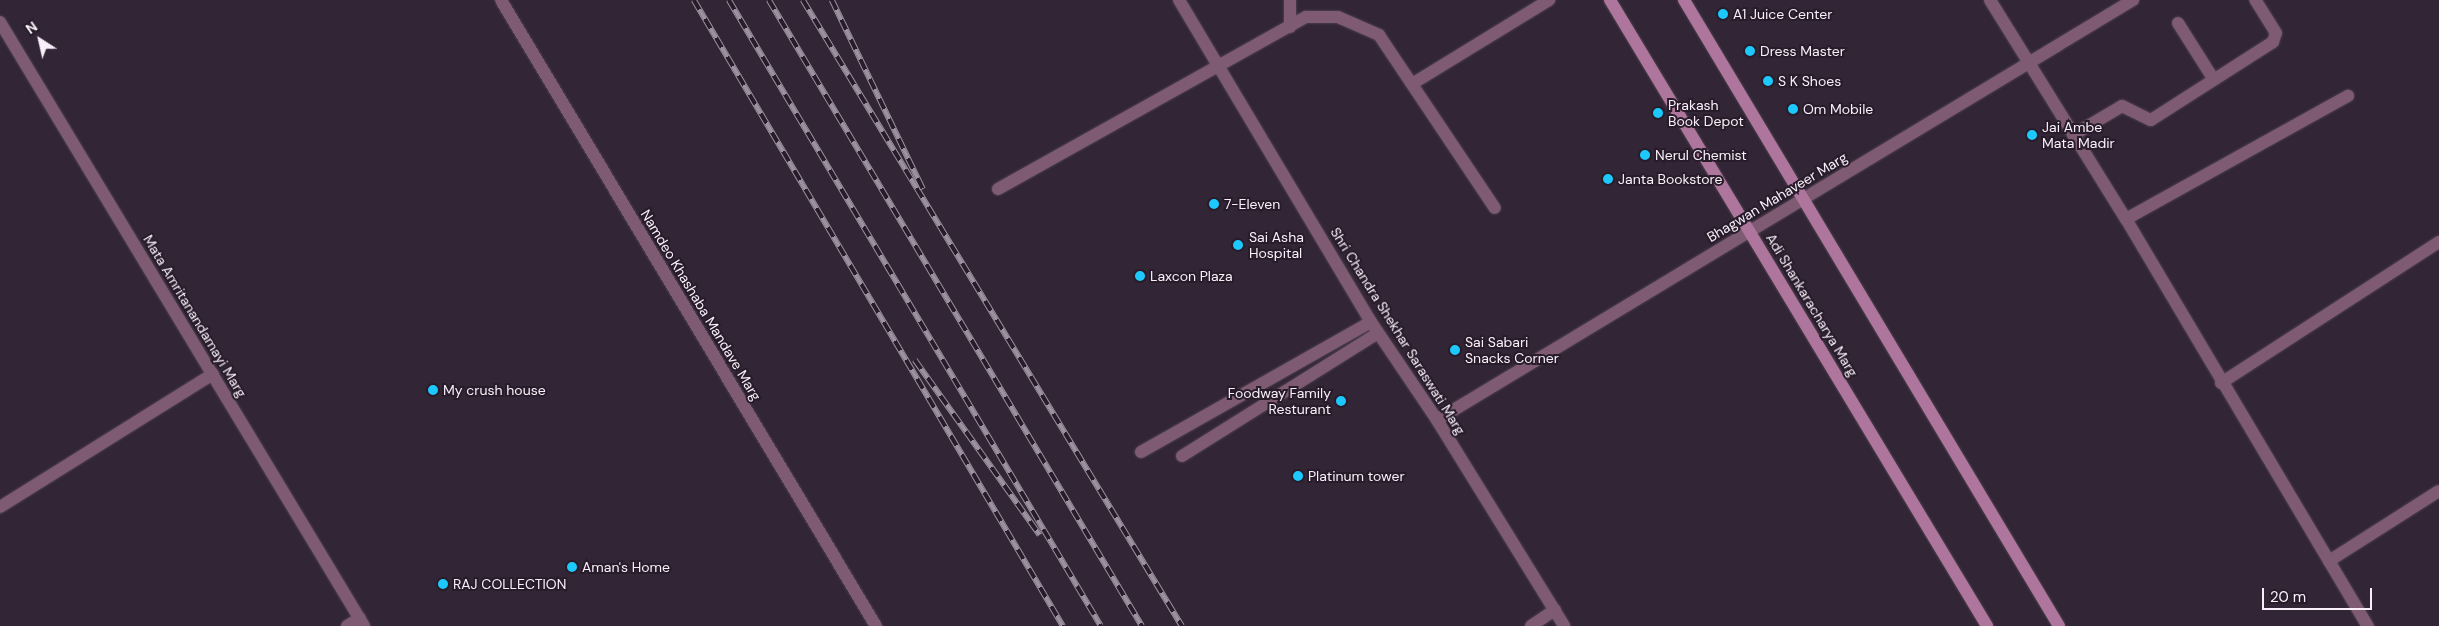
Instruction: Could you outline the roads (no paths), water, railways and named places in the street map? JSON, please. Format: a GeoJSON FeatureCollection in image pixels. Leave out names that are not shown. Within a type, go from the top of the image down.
{"type":"FeatureCollection","features":[{"type":"Feature","properties":{"kind":"main road","name":"Adi Shankaracharya Marg"},"geometry":{"type":"LineString","coordinates":[[1610,0],[1987,626]]}},
{"type":"Feature","properties":{"kind":"main road"},"geometry":{"type":"LineString","coordinates":[[1684,0],[1802,200],[2060,626]]}},
{"type":"Feature","properties":{"kind":"street","name":"Namdeo Khashaba Mandave Marg"},"geometry":{"type":"LineString","coordinates":[[501,0],[876,626]]}},
{"type":"Feature","properties":{"kind":"street","name":"Shri Chandra Shekhar Saraswati Marg"},"geometry":{"type":"LineString","coordinates":[[1179,0],[1374,327],[1437,420],[1564,626]]}},
{"type":"Feature","properties":{"kind":"street"},"geometry":{"type":"LineString","coordinates":[[1290,0],[1290,27]]}},
{"type":"Feature","properties":{"kind":"street"},"geometry":{"type":"LineString","coordinates":[[1412,84],[1549,0]]}},
{"type":"Feature","properties":{"kind":"street"},"geometry":{"type":"LineString","coordinates":[[1990,0],[2027,64],[2126,219],[2221,383],[2368,626]]}},
{"type":"Feature","properties":{"kind":"street","name":"Bhagwan Mahaveer Marg"},"geometry":{"type":"LineString","coordinates":[[1437,420],[2133,0]]}},
{"type":"Feature","properties":{"kind":"street"},"geometry":{"type":"LineString","coordinates":[[2073,135],[2122,106],[2151,120],[2273,42],[2276,34],[2255,0]]}},
{"type":"Feature","properties":{"kind":"street"},"geometry":{"type":"LineString","coordinates":[[998,190],[1220,68],[1306,17],[1338,17],[1379,35],[1495,208]]}},
{"type":"Feature","properties":{"kind":"street","name":"Mata Amritanandamayi Marg"},"geometry":{"type":"LineString","coordinates":[[0,22],[362,622]]}},
{"type":"Feature","properties":{"kind":"street"},"geometry":{"type":"LineString","coordinates":[[2178,24],[2214,80]]}},
{"type":"Feature","properties":{"kind":"street"},"geometry":{"type":"LineString","coordinates":[[2126,219],[2348,96]]}},
{"type":"Feature","properties":{"kind":"street"},"geometry":{"type":"LineString","coordinates":[[2221,383],[2439,242]]}},
{"type":"Feature","properties":{"kind":"street"},"geometry":{"type":"LineString","coordinates":[[1141,452],[1374,327]]}},
{"type":"Feature","properties":{"kind":"street"},"geometry":{"type":"LineString","coordinates":[[1182,456],[1374,327]]}},
{"type":"Feature","properties":{"kind":"street"},"geometry":{"type":"LineString","coordinates":[[0,507],[212,374]]}},
{"type":"Feature","properties":{"kind":"street"},"geometry":{"type":"LineString","coordinates":[[2329,561],[2439,491]]}},
{"type":"Feature","properties":{"kind":"street"},"geometry":{"type":"LineString","coordinates":[[1531,626],[1555,610]]}},
{"type":"Feature","properties":{"kind":"street"},"geometry":{"type":"LineString","coordinates":[[347,626],[362,622]]}},
{"type":"Feature","properties":{"kind":"railway"},"geometry":{"type":"LineString","coordinates":[[694,0],[1063,626]]}},
{"type":"Feature","properties":{"kind":"railway"},"geometry":{"type":"LineString","coordinates":[[729,0],[1101,626]]}},
{"type":"Feature","properties":{"kind":"railway"},"geometry":{"type":"LineString","coordinates":[[769,0],[1142,626]]}},
{"type":"Feature","properties":{"kind":"railway"},"geometry":{"type":"LineString","coordinates":[[803,0],[1182,626]]}},
{"type":"Feature","properties":{"kind":"railway"},"geometry":{"type":"LineString","coordinates":[[832,0],[923,189]]}},
{"type":"Feature","properties":{"kind":"railway"},"geometry":{"type":"LineString","coordinates":[[915,360],[1040,535]]}},
{"type":"Feature","properties":{"kind":"place","name":"A1 Juice Center"},"geometry":{"type":"Point","coordinates":[1723,14]}},
{"type":"Feature","properties":{"kind":"place","name":"Dress Master"},"geometry":{"type":"Point","coordinates":[1750,51]}},
{"type":"Feature","properties":{"kind":"place","name":"S K Shoes"},"geometry":{"type":"Point","coordinates":[1768,81]}},
{"type":"Feature","properties":{"kind":"place","name":"Om Mobile"},"geometry":{"type":"Point","coordinates":[1793,109]}},
{"type":"Feature","properties":{"kind":"place","name":"Prakash Book Depot"},"geometry":{"type":"Point","coordinates":[1658,113]}},
{"type":"Feature","properties":{"kind":"place","name":"Jai Ambe Mata Madir"},"geometry":{"type":"Point","coordinates":[2032,135]}},
{"type":"Feature","properties":{"kind":"place","name":"Nerul Chemist"},"geometry":{"type":"Point","coordinates":[1645,155]}},
{"type":"Feature","properties":{"kind":"place","name":"Janta Bookstore"},"geometry":{"type":"Point","coordinates":[1608,179]}},
{"type":"Feature","properties":{"kind":"place","name":"7-Eleven"},"geometry":{"type":"Point","coordinates":[1214,204]}},
{"type":"Feature","properties":{"kind":"place","name":"Sai Asha Hospital"},"geometry":{"type":"Point","coordinates":[1238,245]}},
{"type":"Feature","properties":{"kind":"place","name":"Laxcon Plaza"},"geometry":{"type":"Point","coordinates":[1140,276]}},
{"type":"Feature","properties":{"kind":"place","name":"Sai Sabari Snacks Corner"},"geometry":{"type":"Point","coordinates":[1455,350]}},
{"type":"Feature","properties":{"kind":"place","name":"My crush house"},"geometry":{"type":"Point","coordinates":[433,390]}},
{"type":"Feature","properties":{"kind":"place","name":"Foodway Family Resturant"},"geometry":{"type":"Point","coordinates":[1341,401]}},
{"type":"Feature","properties":{"kind":"place","name":"Platinum tower"},"geometry":{"type":"Point","coordinates":[1298,476]}},
{"type":"Feature","properties":{"kind":"place","name":"Aman's Home"},"geometry":{"type":"Point","coordinates":[572,567]}},
{"type":"Feature","properties":{"kind":"place","name":"RAJ COLLECTION"},"geometry":{"type":"Point","coordinates":[443,584]}}]}
